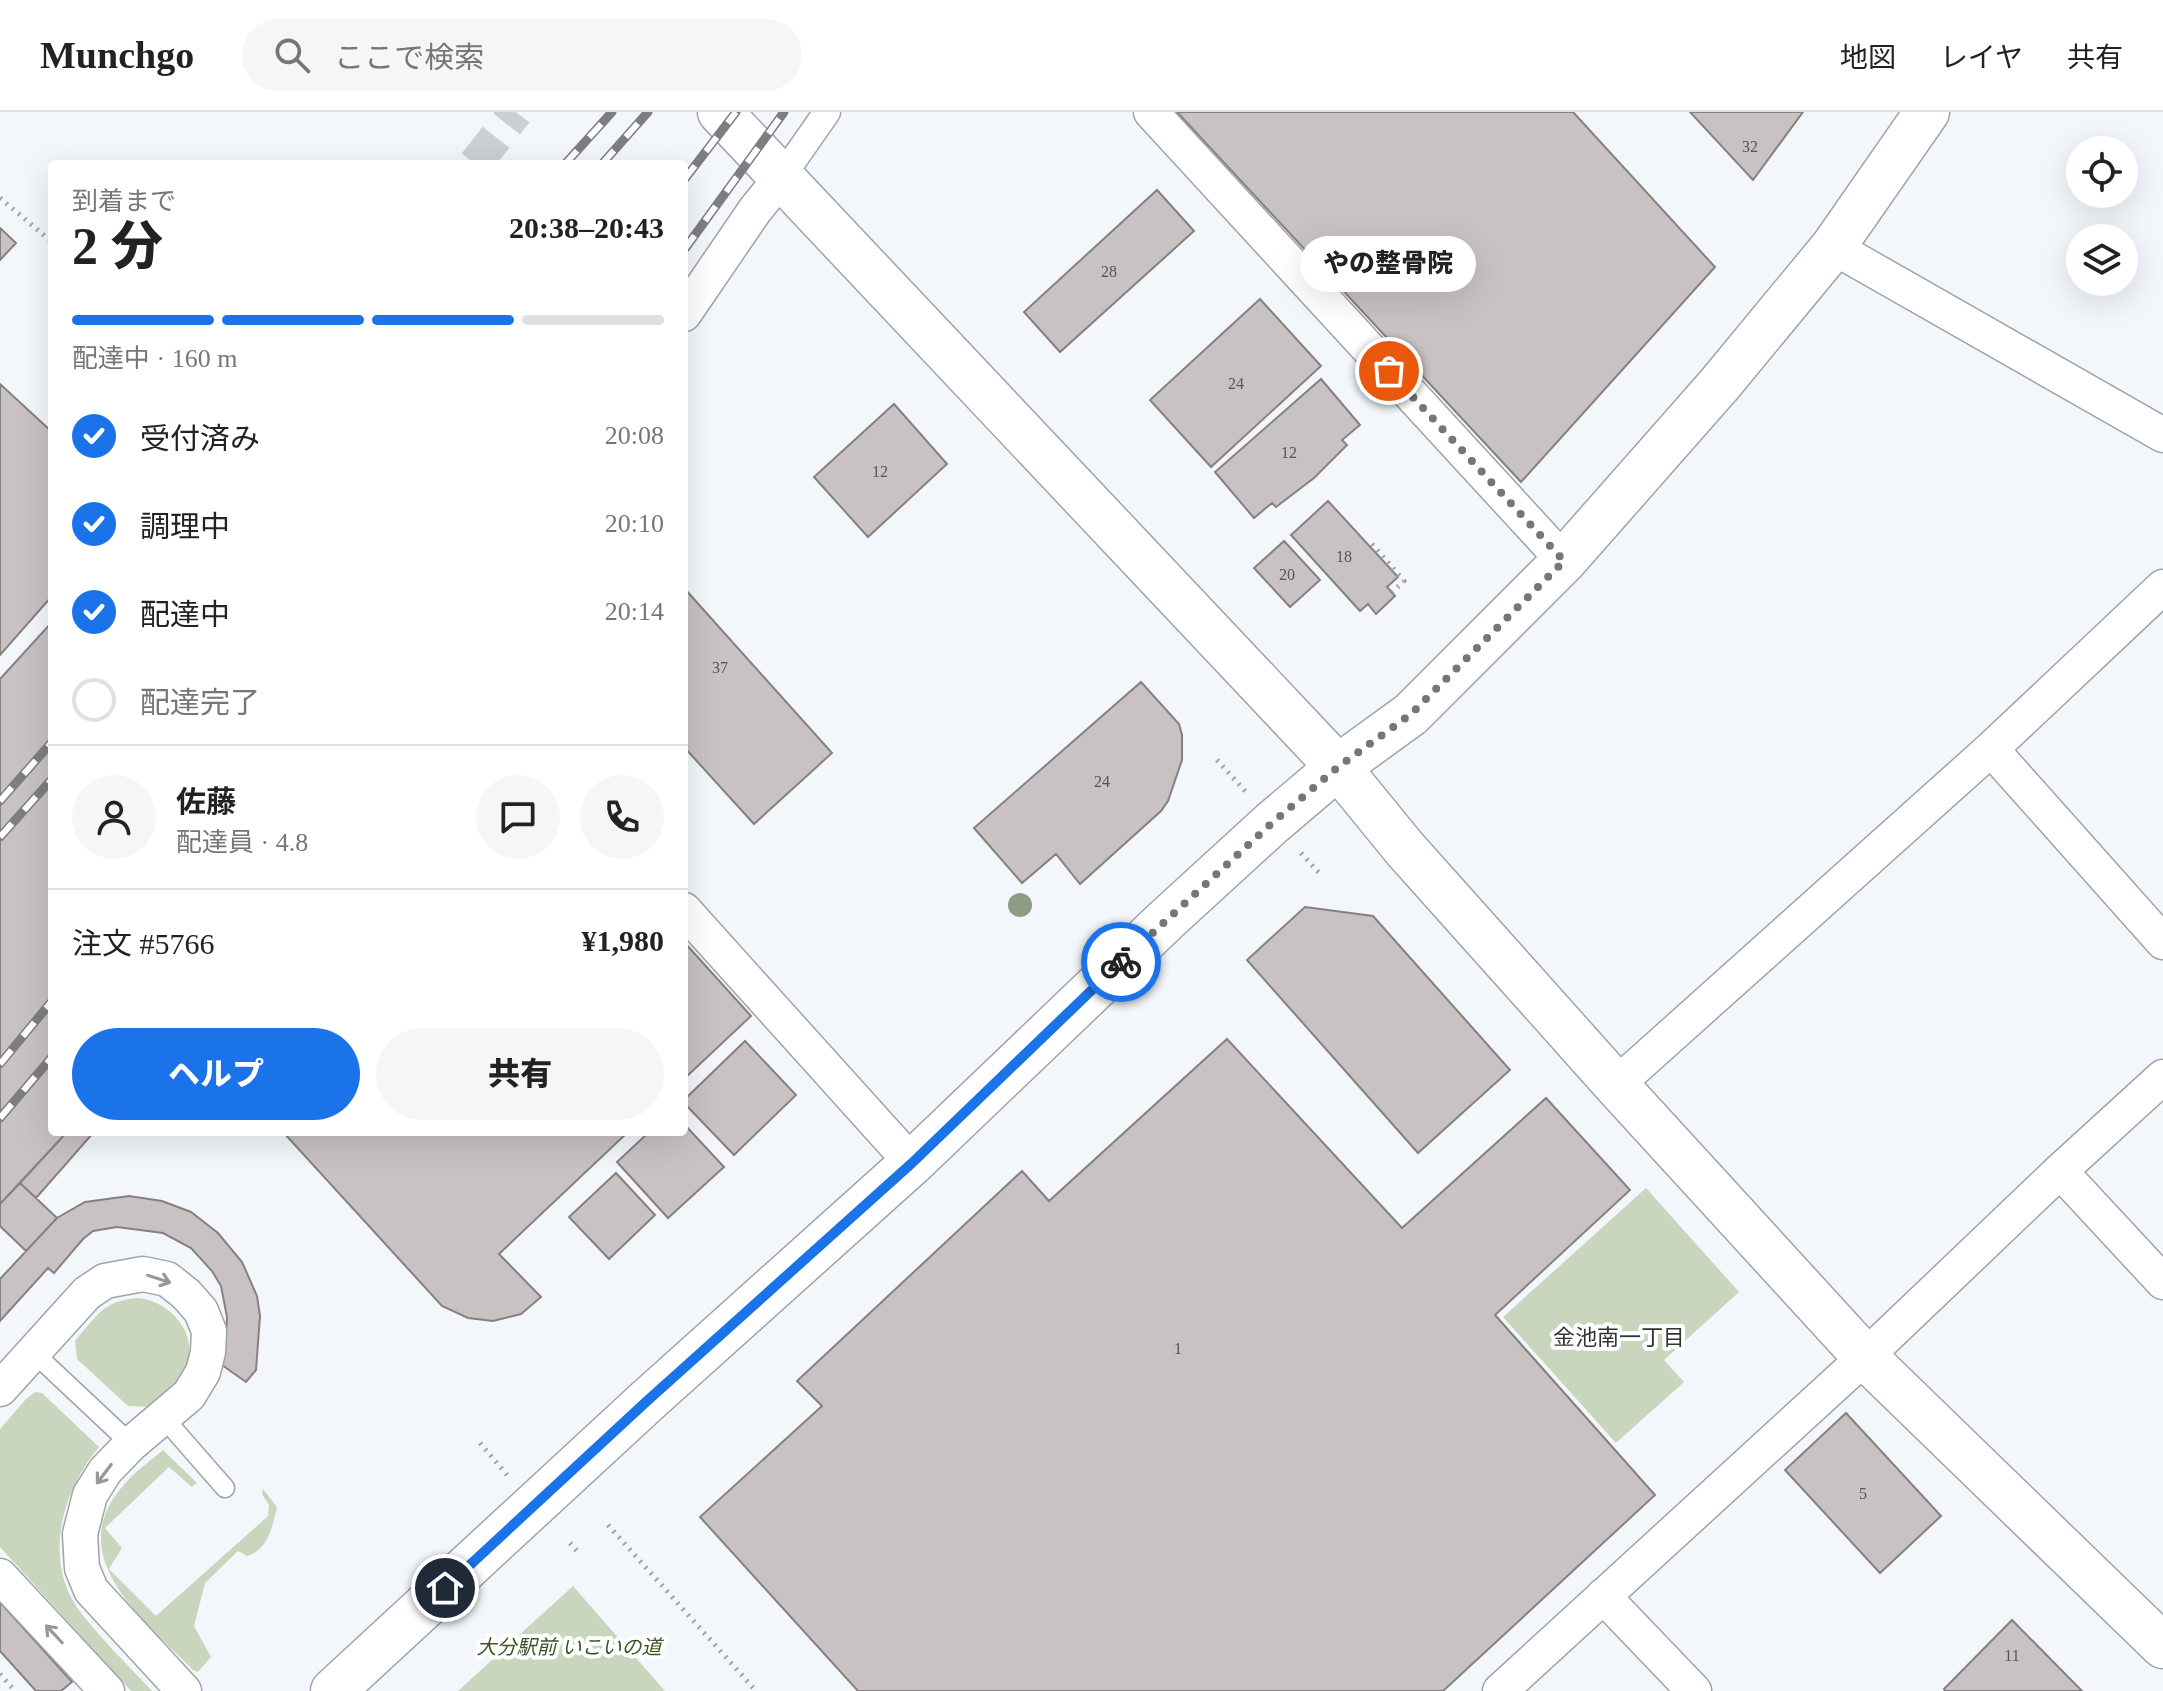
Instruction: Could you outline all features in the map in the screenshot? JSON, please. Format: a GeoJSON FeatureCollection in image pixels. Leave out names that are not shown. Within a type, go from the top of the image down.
{"type":"FeatureCollection","features":[{"type":"Feature","properties":{"kind":"street"},"geometry":{"type":"LineString","coordinates":[[720,112],[1338,767],[1405,849],[1865,1357],[2163,1646]]}},
{"type":"Feature","properties":{"kind":"street"},"geometry":{"type":"LineString","coordinates":[[688,308],[827,112]]}},
{"type":"Feature","properties":{"kind":"street"},"geometry":{"type":"LineString","coordinates":[[1151,112],[1564,561]]}},
{"type":"Feature","properties":{"kind":"street"},"geometry":{"type":"LineString","coordinates":[[333,1691],[647,1401],[912,1163],[1272,823],[1338,767],[1411,714],[1564,561],[1719,385],[1833,247],[1927,112]]}},
{"type":"Feature","properties":{"kind":"street"},"geometry":{"type":"LineString","coordinates":[[1833,247],[2163,435]]}},
{"type":"Feature","properties":{"kind":"street"},"geometry":{"type":"LineString","coordinates":[[1616,1085],[1991,749],[2163,587]]}},
{"type":"Feature","properties":{"kind":"street"},"geometry":{"type":"LineString","coordinates":[[1991,749],[2163,942]]}},
{"type":"Feature","properties":{"kind":"street"},"geometry":{"type":"LineString","coordinates":[[688,914],[912,1163]]}},
{"type":"Feature","properties":{"kind":"street"},"geometry":{"type":"LineString","coordinates":[[1500,1691],[1865,1357],[2163,1077]]}},
{"type":"Feature","properties":{"kind":"street"},"geometry":{"type":"LineString","coordinates":[[2060,1171],[2163,1282]]}},
{"type":"Feature","properties":{"kind":"street"},"geometry":{"type":"LineString","coordinates":[[0,1389],[87,1293],[105,1281],[143,1274],[167,1279],[201,1311],[209,1331],[203,1372],[189,1395],[131,1444],[105,1471],[90,1495],[80,1534],[82,1568],[91,1590],[184,1691]]}},
{"type":"Feature","properties":{"kind":"street"},"geometry":{"type":"LineString","coordinates":[[0,1576],[107,1691]]}},
{"type":"Feature","properties":{"kind":"street"},"geometry":{"type":"LineString","coordinates":[[1603,1596],[1694,1691]]}},
{"type":"Feature","properties":{"kind":"lane"},"geometry":{"type":"LineString","coordinates":[[33,1352],[131,1444]]}},
{"type":"Feature","properties":{"kind":"lane"},"geometry":{"type":"LineString","coordinates":[[163,1417],[225,1488]]}},
{"type":"Feature","properties":{"kind":"path"},"geometry":{"type":"LineString","coordinates":[[0,198],[48,239]]}},
{"type":"Feature","properties":{"kind":"path"},"geometry":{"type":"LineString","coordinates":[[1372,544],[1404,581],[1392,592]]}},
{"type":"Feature","properties":{"kind":"path"},"geometry":{"type":"LineString","coordinates":[[480,1443],[508,1476]]}},
{"type":"Feature","properties":{"kind":"path"},"geometry":{"type":"LineString","coordinates":[[608,1525],[756,1691]]}},
{"type":"Feature","properties":{"kind":"path"},"geometry":{"type":"LineString","coordinates":[[570,1543],[578,1552]]}},
{"type":"Feature","properties":{"kind":"path"},"geometry":{"type":"LineString","coordinates":[[0,1674],[15,1691]]}},
{"type":"Feature","properties":{"kind":"green space"},"geometry":{"type":"Polygon","coordinates":[[[1646,1188],[1739,1292],[1664,1360],[1684,1382],[1616,1443],[1503,1317],[1646,1188]]]}},
{"type":"Feature","properties":{"kind":"green space"},"geometry":{"type":"Polygon","coordinates":[[[139,1298],[162,1306],[172,1314],[181,1323],[189,1346],[189,1358],[181,1376],[149,1407],[128,1406],[77,1359],[75,1341],[102,1310],[117,1302],[139,1298]]]}},
{"type":"Feature","properties":{"kind":"green space"},"geometry":{"type":"Polygon","coordinates":[[[35,1392],[42,1393],[99,1447],[75,1485],[61,1528],[62,1572],[69,1593],[89,1623],[152,1691],[131,1691],[0,1547],[0,1429],[35,1392]]]}},
{"type":"Feature","properties":{"kind":"green space"},"geometry":{"type":"Polygon","coordinates":[[[163,1450],[197,1483],[192,1487],[169,1467],[105,1528],[122,1548],[109,1569],[156,1616],[268,1516],[269,1505],[262,1494],[263,1489],[277,1507],[265,1543],[247,1556],[238,1551],[205,1583],[194,1626],[211,1657],[198,1672],[154,1631],[117,1587],[106,1563],[101,1539],[106,1513],[122,1487],[163,1450]]]}},
{"type":"Feature","properties":{"kind":"green space","name":"大分駅前 いこいの道"},"geometry":{"type":"Polygon","coordinates":[[[573,1586],[665,1691],[458,1691],[573,1586]]]}},
{"type":"Feature","properties":{"kind":"building"},"geometry":{"type":"Polygon","coordinates":[[[1177,112],[1573,112],[1715,267],[1521,482],[1177,112]]]}},
{"type":"Feature","properties":{"kind":"building"},"geometry":{"type":"Polygon","coordinates":[[[1690,112],[1803,112],[1753,180],[1690,112]]]}},
{"type":"Feature","properties":{"kind":"building"},"geometry":{"type":"Polygon","coordinates":[[[1157,190],[1194,231],[1060,352],[1024,312],[1157,190]]]}},
{"type":"Feature","properties":{"kind":"building"},"geometry":{"type":"Polygon","coordinates":[[[0,228],[16,243],[0,260],[0,228]]]}},
{"type":"Feature","properties":{"kind":"building"},"geometry":{"type":"Polygon","coordinates":[[[1260,299],[1321,366],[1211,467],[1150,400],[1260,299]]]}},
{"type":"Feature","properties":{"kind":"building"},"geometry":{"type":"Polygon","coordinates":[[[1321,379],[1360,425],[1342,440],[1347,445],[1314,478],[1276,507],[1272,503],[1254,518],[1215,472],[1321,379]]]}},
{"type":"Feature","properties":{"kind":"building"},"geometry":{"type":"Polygon","coordinates":[[[0,384],[48,428],[48,601],[0,655],[0,384]]]}},
{"type":"Feature","properties":{"kind":"building"},"geometry":{"type":"Polygon","coordinates":[[[894,404],[947,464],[868,537],[814,477],[894,404]]]}},
{"type":"Feature","properties":{"kind":"building"},"geometry":{"type":"Polygon","coordinates":[[[1328,501],[1398,577],[1387,587],[1395,596],[1376,614],[1368,604],[1360,611],[1291,535],[1328,501]]]}},
{"type":"Feature","properties":{"kind":"building"},"geometry":{"type":"Polygon","coordinates":[[[1284,541],[1320,580],[1290,607],[1254,568],[1284,541]]]}},
{"type":"Feature","properties":{"kind":"building"},"geometry":{"type":"Polygon","coordinates":[[[688,592],[832,753],[754,824],[688,751],[688,592]]]}},
{"type":"Feature","properties":{"kind":"building"},"geometry":{"type":"Polygon","coordinates":[[[48,626],[48,1136],[63,1136],[0,1204],[0,679],[48,626]]]}},
{"type":"Feature","properties":{"kind":"building"},"geometry":{"type":"Polygon","coordinates":[[[1141,682],[1179,724],[1182,735],[1182,760],[1168,801],[1161,811],[1080,884],[1056,854],[1022,883],[974,828],[1141,682]]]}},
{"type":"Feature","properties":{"kind":"building"},"geometry":{"type":"Polygon","coordinates":[[[1305,907],[1373,916],[1510,1070],[1418,1153],[1247,960],[1305,907]]]}},
{"type":"Feature","properties":{"kind":"building"},"geometry":{"type":"Polygon","coordinates":[[[688,946],[751,1016],[688,1075],[688,946]]]}},
{"type":"Feature","properties":{"kind":"building"},"geometry":{"type":"Polygon","coordinates":[[[1227,1039],[1402,1228],[1546,1098],[1630,1190],[1495,1315],[1655,1495],[1443,1691],[858,1691],[700,1517],[822,1406],[797,1381],[1022,1171],[1049,1201],[1227,1039]]]}},
{"type":"Feature","properties":{"kind":"building"},"geometry":{"type":"Polygon","coordinates":[[[745,1041],[796,1095],[734,1155],[688,1107],[688,1096],[745,1041]]]}},
{"type":"Feature","properties":{"kind":"building"},"geometry":{"type":"Polygon","coordinates":[[[688,1128],[724,1167],[668,1218],[617,1162],[645,1136],[688,1136],[688,1128]]]}},
{"type":"Feature","properties":{"kind":"building"},"geometry":{"type":"Polygon","coordinates":[[[63,1136],[90,1136],[36,1198],[20,1183],[63,1136]]]}},
{"type":"Feature","properties":{"kind":"building"},"geometry":{"type":"Polygon","coordinates":[[[287,1136],[624,1136],[499,1254],[541,1297],[521,1314],[493,1321],[468,1318],[442,1306],[287,1136]]]}},
{"type":"Feature","properties":{"kind":"building"},"geometry":{"type":"Polygon","coordinates":[[[616,1173],[655,1215],[609,1259],[569,1217],[616,1173]]]}},
{"type":"Feature","properties":{"kind":"building"},"geometry":{"type":"Polygon","coordinates":[[[20,1183],[57,1218],[26,1251],[0,1226],[0,1204],[20,1183]]]}},
{"type":"Feature","properties":{"kind":"building"},"geometry":{"type":"Polygon","coordinates":[[[129,1196],[162,1201],[191,1212],[218,1233],[242,1262],[257,1296],[260,1316],[256,1370],[246,1382],[219,1363],[225,1348],[227,1317],[221,1286],[191,1248],[163,1233],[117,1227],[93,1231],[54,1273],[48,1268],[0,1321],[0,1279],[57,1218],[85,1202],[129,1196]]]}},
{"type":"Feature","properties":{"kind":"building"},"geometry":{"type":"Polygon","coordinates":[[[1846,1413],[1941,1516],[1880,1573],[1785,1470],[1846,1413]]]}},
{"type":"Feature","properties":{"kind":"building"},"geometry":{"type":"Polygon","coordinates":[[[0,1602],[72,1682],[61,1691],[36,1691],[0,1651],[0,1602]]]}},
{"type":"Feature","properties":{"kind":"building"},"geometry":{"type":"Polygon","coordinates":[[[2012,1620],[2082,1691],[1945,1691],[2012,1620]]]}},
{"type":"Feature","properties":{"kind":"tunnel"},"geometry":{"type":"LineString","coordinates":[[478,160],[516,112]]}},
{"type":"Feature","properties":{"kind":"railway"},"geometry":{"type":"LineString","coordinates":[[569,160],[612,112]]}},
{"type":"Feature","properties":{"kind":"railway"},"geometry":{"type":"LineString","coordinates":[[606,160],[648,112]]}},
{"type":"Feature","properties":{"kind":"railway"},"geometry":{"type":"LineString","coordinates":[[688,175],[736,112]]}},
{"type":"Feature","properties":{"kind":"railway"},"geometry":{"type":"LineString","coordinates":[[688,244],[784,112]]}},
{"type":"Feature","properties":{"kind":"railway"},"geometry":{"type":"LineString","coordinates":[[0,801],[48,747]]}},
{"type":"Feature","properties":{"kind":"railway"},"geometry":{"type":"LineString","coordinates":[[0,837],[48,783]]}},
{"type":"Feature","properties":{"kind":"railway"},"geometry":{"type":"LineString","coordinates":[[0,1064],[48,1006]]}},
{"type":"Feature","properties":{"kind":"railway"},"geometry":{"type":"LineString","coordinates":[[0,1118],[48,1062]]}},
{"type":"Feature","properties":{"kind":"way so far"},"geometry":{"type":"LineString","coordinates":[[1121,962],[1272,823],[1338,767],[1411,714],[1564,561],[1389,371]]}},
{"type":"Feature","properties":{"kind":"place","name":"やの整骨院"},"geometry":{"type":"Point","coordinates":[1389,371]}},
{"type":"Feature","properties":{"kind":"district","name":"金池南一丁目"},"geometry":{"type":"Point","coordinates":[1619,1337]}},
{"type":"Feature","properties":{"kind":"route"},"geometry":{"type":"LineString","coordinates":[[445,1588],[912,1163],[1121,962]]}}]}
